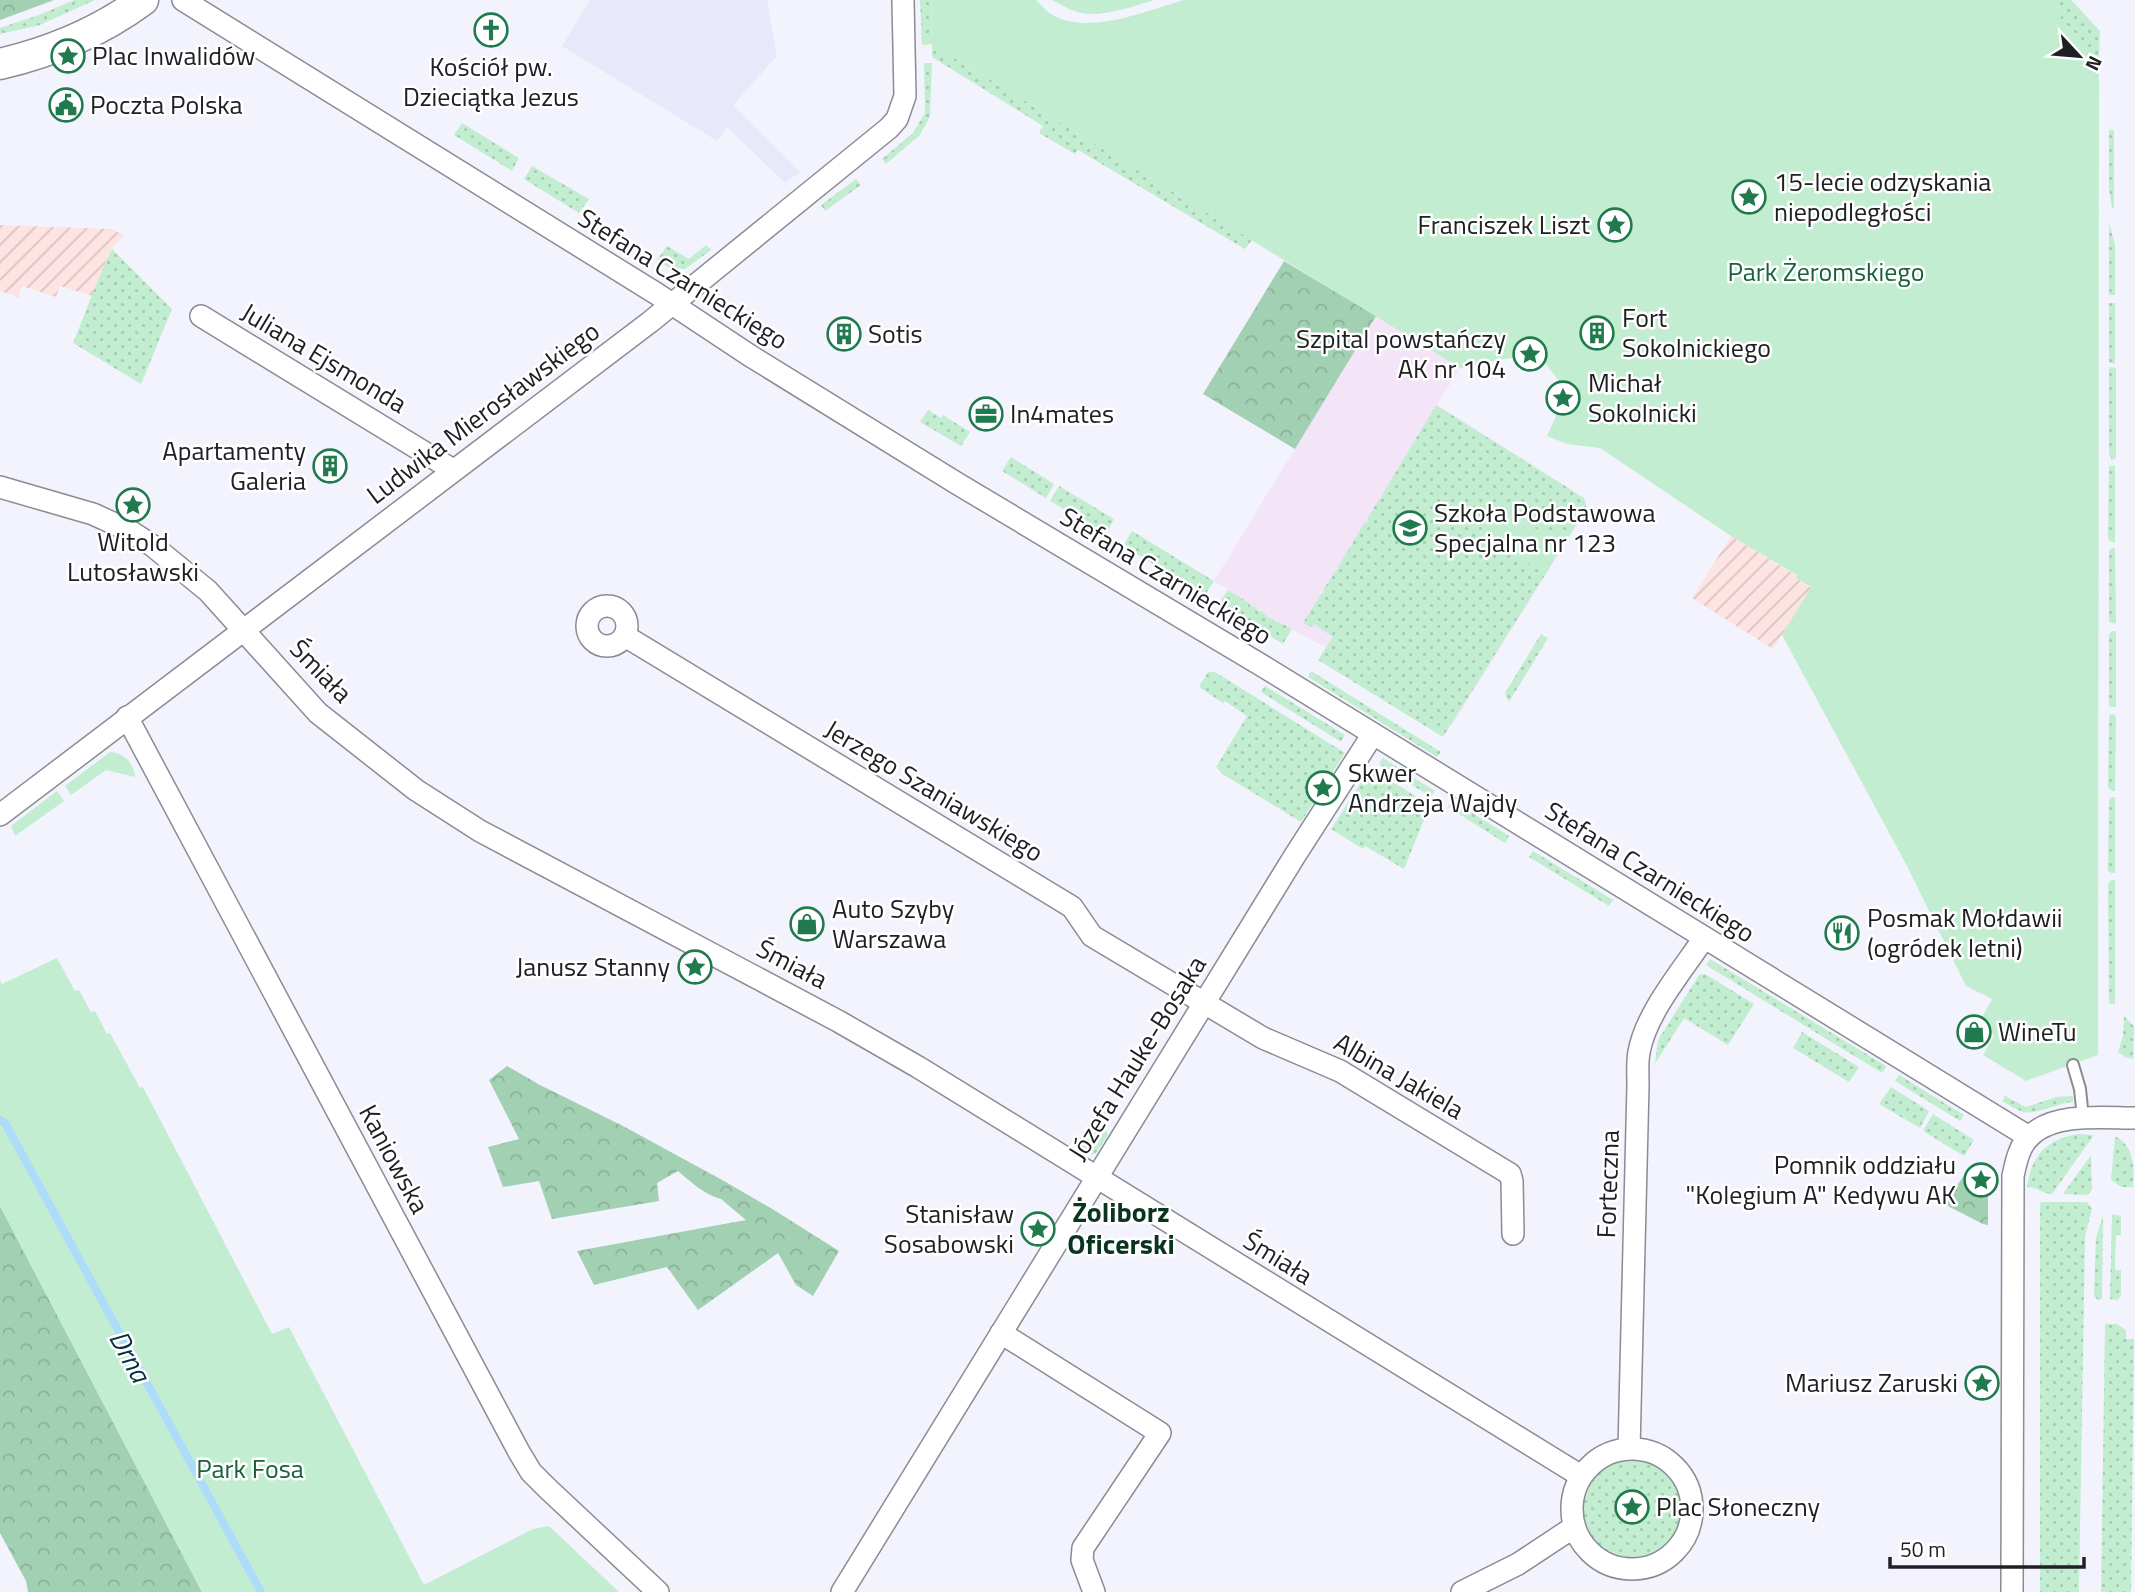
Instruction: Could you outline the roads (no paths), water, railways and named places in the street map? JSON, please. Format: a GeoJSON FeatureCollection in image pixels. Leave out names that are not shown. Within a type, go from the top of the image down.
{"type":"FeatureCollection","features":[{"type":"Feature","properties":{"kind":"street"},"geometry":{"type":"LineString","coordinates":[[0,64],[55,49],[104,25],[143,0]]}},
{"type":"Feature","properties":{"kind":"street","name":"Stefana Czarnieckiego"},"geometry":{"type":"LineString","coordinates":[[183,0],[998,508],[1182,617],[2029,1137]]}},
{"type":"Feature","properties":{"kind":"street","name":"Ludwika Mierosławskiego"},"geometry":{"type":"LineString","coordinates":[[0,815],[670,304],[890,128],[905,96],[903,0]]}},
{"type":"Feature","properties":{"kind":"street","name":"Juliana Ejsmonda"},"geometry":{"type":"LineString","coordinates":[[201,316],[453,470]]}},
{"type":"Feature","properties":{"kind":"street","name":"Śmiała"},"geometry":{"type":"LineString","coordinates":[[0,487],[93,514],[130,531],[175,562],[208,591],[244,629],[318,713],[416,790],[480,831],[838,1021],[918,1067],[1581,1476]]}},
{"type":"Feature","properties":{"kind":"street","name":"Jerzego Szaniawskiego"},"geometry":{"type":"LineString","coordinates":[[625,636],[1072,907],[1092,936],[1204,1004]]}},
{"type":"Feature","properties":{"kind":"street","name":"Kaniowska"},"geometry":{"type":"LineString","coordinates":[[127,717],[531,1472],[658,1592]]}},
{"type":"Feature","properties":{"kind":"street","name":"Józefa Hauke-Bosaka"},"geometry":{"type":"LineString","coordinates":[[842,1592],[1294,857],[1373,734]]}},
{"type":"Feature","properties":{"kind":"street","name":"Forteczna"},"geometry":{"type":"LineString","coordinates":[[1629,1449],[1639,1048],[1663,999],[1704,938]]}},
{"type":"Feature","properties":{"kind":"street","name":"Albina Jakiela"},"geometry":{"type":"LineString","coordinates":[[1204,1004],[1263,1038],[1340,1071],[1510,1174],[1513,1234]]}},
{"type":"Feature","properties":{"kind":"street"},"geometry":{"type":"LineString","coordinates":[[2012,1592],[2013,1176],[2019,1152],[2029,1137],[2064,1119],[2135,1118]]}},
{"type":"Feature","properties":{"kind":"street"},"geometry":{"type":"LineString","coordinates":[[1001,1333],[1160,1433],[1083,1548],[1082,1560],[1094,1592]]}},
{"type":"Feature","properties":{"kind":"street"},"geometry":{"type":"LineString","coordinates":[[1629,1449],[1649,1451],[1668,1460],[1683,1475],[1691,1494],[1693,1515],[1687,1535],[1675,1553],[1658,1565],[1638,1570],[1617,1569],[1590,1553],[1574,1527],[1572,1509],[1581,1476],[1595,1461],[1611,1452],[1629,1449]]}},
{"type":"Feature","properties":{"kind":"street"},"geometry":{"type":"LineString","coordinates":[[1462,1592],[1518,1564],[1574,1527]]}},
{"type":"Feature","properties":{"kind":"lane"},"geometry":{"type":"LineString","coordinates":[[2073,1065],[2080,1089],[2083,1118]]}},
{"type":"Feature","properties":{"kind":"waterway","name":"Drna"},"geometry":{"type":"LineString","coordinates":[[0,1120],[5,1123],[261,1592]]}},
{"type":"Feature","properties":{"kind":"place","name":"Kościół pw. Dzieciątka Jezus"},"geometry":{"type":"Point","coordinates":[491,30]}},
{"type":"Feature","properties":{"kind":"place","name":"Plac Inwalidów"},"geometry":{"type":"Point","coordinates":[68,56]}},
{"type":"Feature","properties":{"kind":"place","name":"Poczta Polska"},"geometry":{"type":"Point","coordinates":[66,105]}},
{"type":"Feature","properties":{"kind":"place","name":"15-lecie odzyskania niepodległości"},"geometry":{"type":"Point","coordinates":[1749,197]}},
{"type":"Feature","properties":{"kind":"place","name":"Franciszek Liszt"},"geometry":{"type":"Point","coordinates":[1615,225]}},
{"type":"Feature","properties":{"kind":"place","name":"Fort Sokolnickiego"},"geometry":{"type":"Point","coordinates":[1597,333]}},
{"type":"Feature","properties":{"kind":"place","name":"Sotis"},"geometry":{"type":"Point","coordinates":[844,334]}},
{"type":"Feature","properties":{"kind":"place","name":"Szpital powstańczy AK nr 104"},"geometry":{"type":"Point","coordinates":[1530,354]}},
{"type":"Feature","properties":{"kind":"place","name":"Michał Sokolnicki"},"geometry":{"type":"Point","coordinates":[1563,398]}},
{"type":"Feature","properties":{"kind":"place","name":"In4mates"},"geometry":{"type":"Point","coordinates":[986,414]}},
{"type":"Feature","properties":{"kind":"place","name":"Apartamenty Galeria"},"geometry":{"type":"Point","coordinates":[330,466]}},
{"type":"Feature","properties":{"kind":"place","name":"Witold Lutosławski"},"geometry":{"type":"Point","coordinates":[133,505]}},
{"type":"Feature","properties":{"kind":"place","name":"Szkoła Podstawowa Specjalna nr 123"},"geometry":{"type":"Point","coordinates":[1410,528]}},
{"type":"Feature","properties":{"kind":"place","name":"Skwer Andrzeja Wajdy"},"geometry":{"type":"Point","coordinates":[1323,788]}},
{"type":"Feature","properties":{"kind":"place","name":"Auto Szyby Warszawa"},"geometry":{"type":"Point","coordinates":[807,924]}},
{"type":"Feature","properties":{"kind":"place","name":"Posmak Mołdawii (ogródek letni)"},"geometry":{"type":"Point","coordinates":[1842,933]}},
{"type":"Feature","properties":{"kind":"place","name":"Janusz Stanny"},"geometry":{"type":"Point","coordinates":[695,967]}},
{"type":"Feature","properties":{"kind":"place","name":"WineTu"},"geometry":{"type":"Point","coordinates":[1974,1032]}},
{"type":"Feature","properties":{"kind":"place","name":"Pomnik oddziału \"Kolegium A\" Kedywu AK"},"geometry":{"type":"Point","coordinates":[1981,1180]}},
{"type":"Feature","properties":{"kind":"place","name":"Stanisław Sosabowski"},"geometry":{"type":"Point","coordinates":[1038,1229]}},
{"type":"Feature","properties":{"kind":"place","name":"Mariusz Zaruski"},"geometry":{"type":"Point","coordinates":[1982,1383]}},
{"type":"Feature","properties":{"kind":"place","name":"Plac Słoneczny"},"geometry":{"type":"Point","coordinates":[1632,1507]}},
{"type":"Feature","properties":{"kind":"district","name":"Żoliborz Oficerski"},"geometry":{"type":"Point","coordinates":[1121,1228]}},
{"type":"Feature","properties":{"kind":"park label","name":"Park Żeromskiego"},"geometry":{"type":"Point","coordinates":[1826,272]}},
{"type":"Feature","properties":{"kind":"park label","name":"Park Fosa"},"geometry":{"type":"Point","coordinates":[250,1469]}}]}
